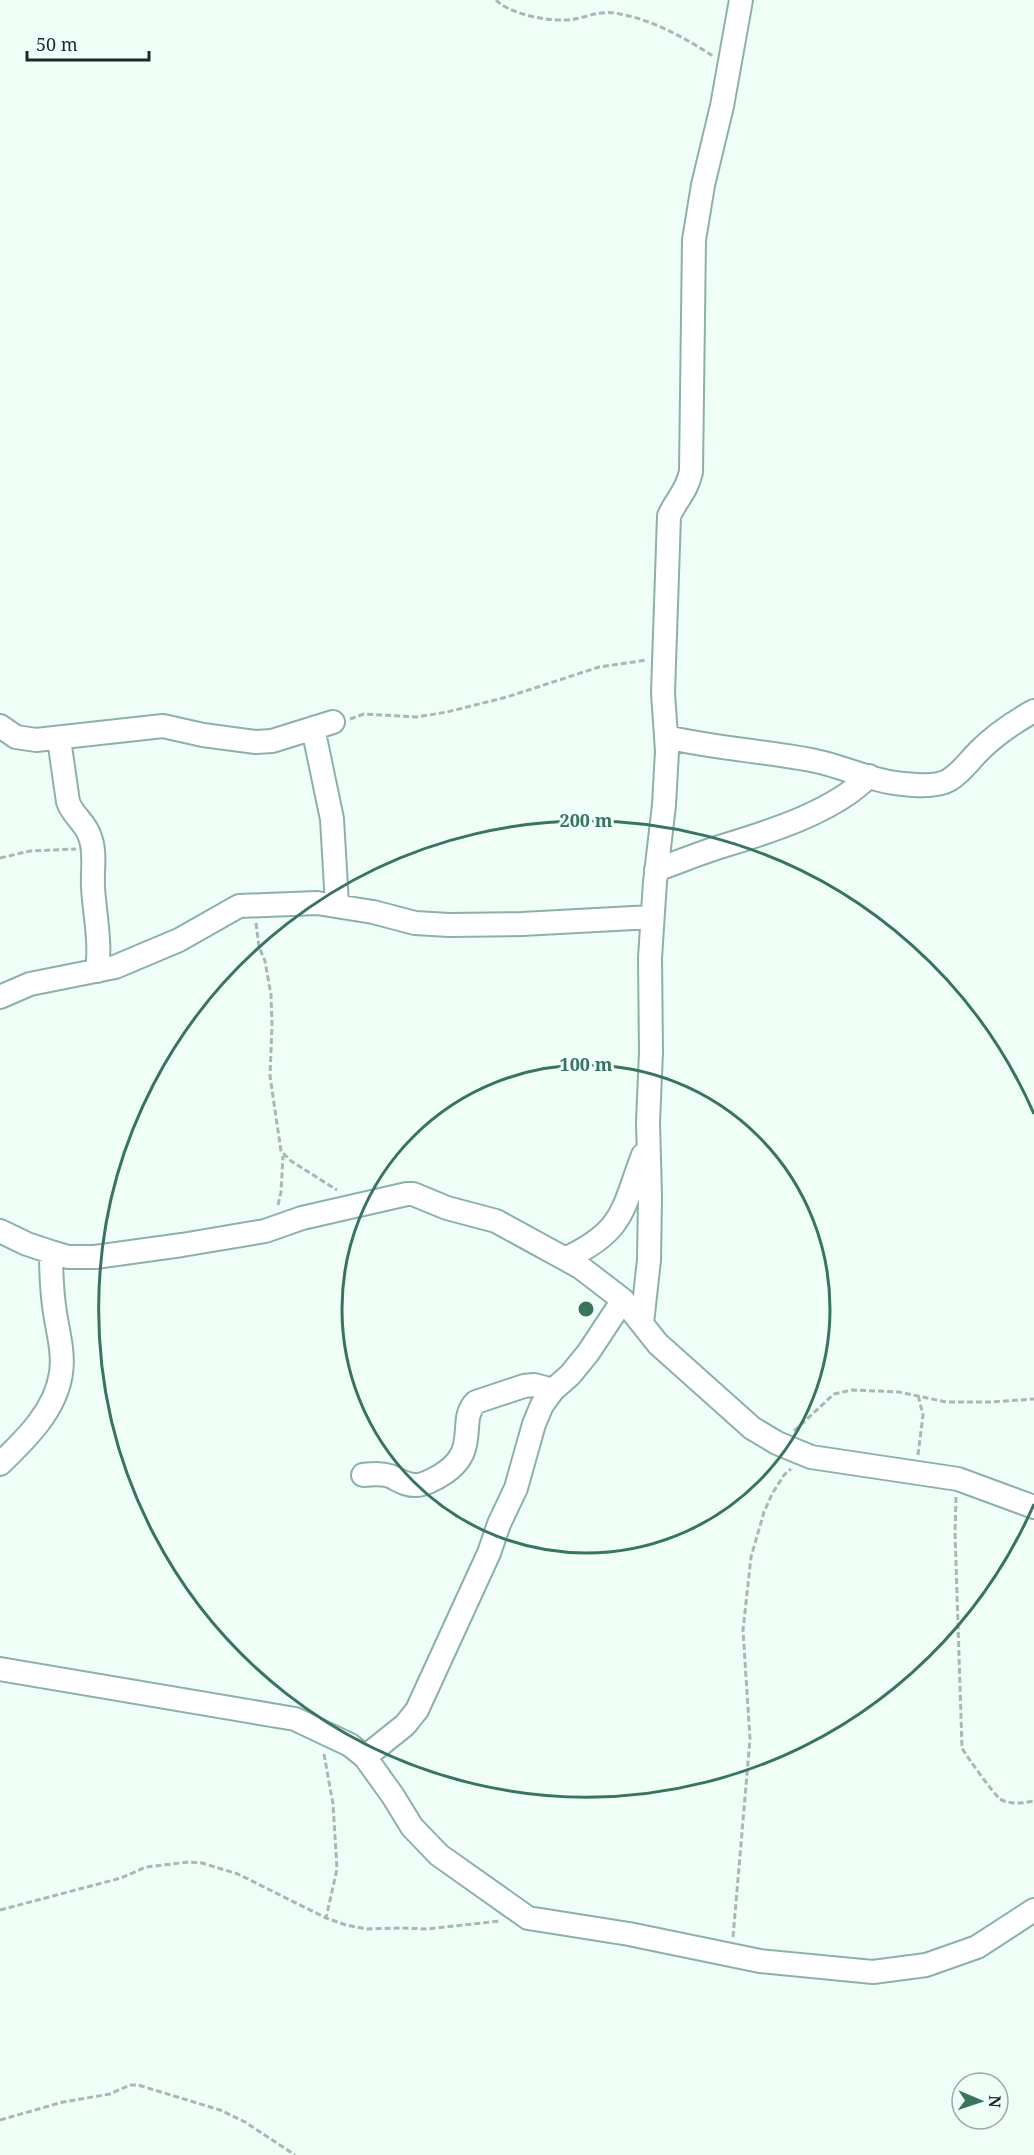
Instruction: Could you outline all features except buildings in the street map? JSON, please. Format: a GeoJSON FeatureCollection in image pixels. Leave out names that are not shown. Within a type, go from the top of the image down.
{"type":"FeatureCollection","features":[{"type":"Feature","properties":{"kind":"street"},"geometry":{"type":"LineString","coordinates":[[642,1323],[649,1260],[650,958],[656,870],[664,805],[666,737],[663,693],[669,516],[687,487],[691,472],[694,240],[741,0]]}},
{"type":"Feature","properties":{"kind":"street"},"geometry":{"type":"LineString","coordinates":[[666,737],[704,746],[748,749],[812,760],[894,783],[935,784],[949,781],[992,739],[1013,722],[1034,711]]}},
{"type":"Feature","properties":{"kind":"street"},"geometry":{"type":"LineString","coordinates":[[0,726],[23,739],[59,738],[163,726],[203,735],[256,742],[272,741],[323,725],[337,905]]}},
{"type":"Feature","properties":{"kind":"street"},"geometry":{"type":"LineString","coordinates":[[59,738],[68,802],[91,838],[94,908],[99,948],[97,971]]}},
{"type":"Feature","properties":{"kind":"street"},"geometry":{"type":"LineString","coordinates":[[656,870],[725,845],[754,838],[806,816],[858,788],[870,776]]}},
{"type":"Feature","properties":{"kind":"street"},"geometry":{"type":"LineString","coordinates":[[0,997],[30,984],[115,967],[157,950],[239,906],[251,904],[337,905],[415,923],[449,925],[522,924],[652,917]]}},
{"type":"Feature","properties":{"kind":"street"},"geometry":{"type":"LineString","coordinates":[[567,1258],[601,1239],[621,1214],[648,1142]]}},
{"type":"Feature","properties":{"kind":"street"},"geometry":{"type":"LineString","coordinates":[[0,1232],[27,1244],[68,1257],[95,1257],[265,1231],[302,1218],[413,1194],[447,1208],[496,1221],[567,1258],[623,1300],[649,1334],[667,1352],[752,1428],[777,1443],[812,1457],[958,1479],[1034,1507]]}},
{"type":"Feature","properties":{"kind":"street"},"geometry":{"type":"LineString","coordinates":[[0,1464],[20,1444],[48,1409],[62,1372],[51,1275],[51,1252]]}},
{"type":"Feature","properties":{"kind":"street"},"geometry":{"type":"LineString","coordinates":[[365,1757],[405,1725],[417,1710],[489,1553],[522,1470],[534,1424],[542,1405],[588,1353],[623,1300]]}},
{"type":"Feature","properties":{"kind":"street"},"geometry":{"type":"LineString","coordinates":[[363,1475],[380,1474],[409,1485],[425,1483],[448,1471],[461,1457],[466,1444],[469,1413],[476,1402],[524,1386],[534,1385],[553,1390]]}},
{"type":"Feature","properties":{"kind":"street"},"geometry":{"type":"LineString","coordinates":[[0,1669],[295,1719],[318,1729],[350,1745],[365,1757],[393,1796],[411,1827],[439,1855],[528,1918],[732,1953],[760,1961],[873,1972],[926,1965],[977,1947],[1034,1910]]}},
{"type":"Feature","properties":{"kind":"path"},"geometry":{"type":"LineString","coordinates":[[496,0],[501,6],[514,12],[553,20],[567,20],[601,12],[639,18],[682,37],[729,66]]}},
{"type":"Feature","properties":{"kind":"path"},"geometry":{"type":"LineString","coordinates":[[323,725],[364,714],[417,717],[447,712],[507,697],[588,670],[664,656]]}},
{"type":"Feature","properties":{"kind":"path"},"geometry":{"type":"LineString","coordinates":[[0,858],[30,851],[92,849]]}},
{"type":"Feature","properties":{"kind":"path"},"geometry":{"type":"LineString","coordinates":[[251,904],[271,995],[270,1076],[277,1130],[283,1154],[282,1192],[271,1223],[265,1231]]}},
{"type":"Feature","properties":{"kind":"path"},"geometry":{"type":"LineString","coordinates":[[283,1154],[361,1204]]}},
{"type":"Feature","properties":{"kind":"path"},"geometry":{"type":"LineString","coordinates":[[777,1443],[800,1427],[817,1408],[834,1395],[852,1390],[899,1392],[946,1402],[991,1402],[1034,1398]]}},
{"type":"Feature","properties":{"kind":"path"},"geometry":{"type":"LineString","coordinates":[[918,1395],[923,1415],[918,1456]]}},
{"type":"Feature","properties":{"kind":"path"},"geometry":{"type":"LineString","coordinates":[[732,1953],[750,1739],[743,1630],[751,1557],[764,1512],[772,1494],[784,1475],[812,1457]]}},
{"type":"Feature","properties":{"kind":"path"},"geometry":{"type":"LineString","coordinates":[[958,1479],[955,1532],[962,1748],[1000,1799],[1019,1803],[1034,1801]]}},
{"type":"Feature","properties":{"kind":"path"},"geometry":{"type":"LineString","coordinates":[[318,1729],[331,1794],[338,1869],[329,1897],[326,1918]]}},
{"type":"Feature","properties":{"kind":"path"},"geometry":{"type":"LineString","coordinates":[[0,1910],[121,1878],[146,1867],[189,1862],[202,1863],[238,1874],[326,1918],[345,1925],[367,1929],[427,1929],[528,1918]]}},
{"type":"Feature","properties":{"kind":"path"},"geometry":{"type":"LineString","coordinates":[[0,2120],[63,2102],[110,2094],[125,2086],[138,2085],[220,2110],[245,2122],[295,2155]]}}]}
